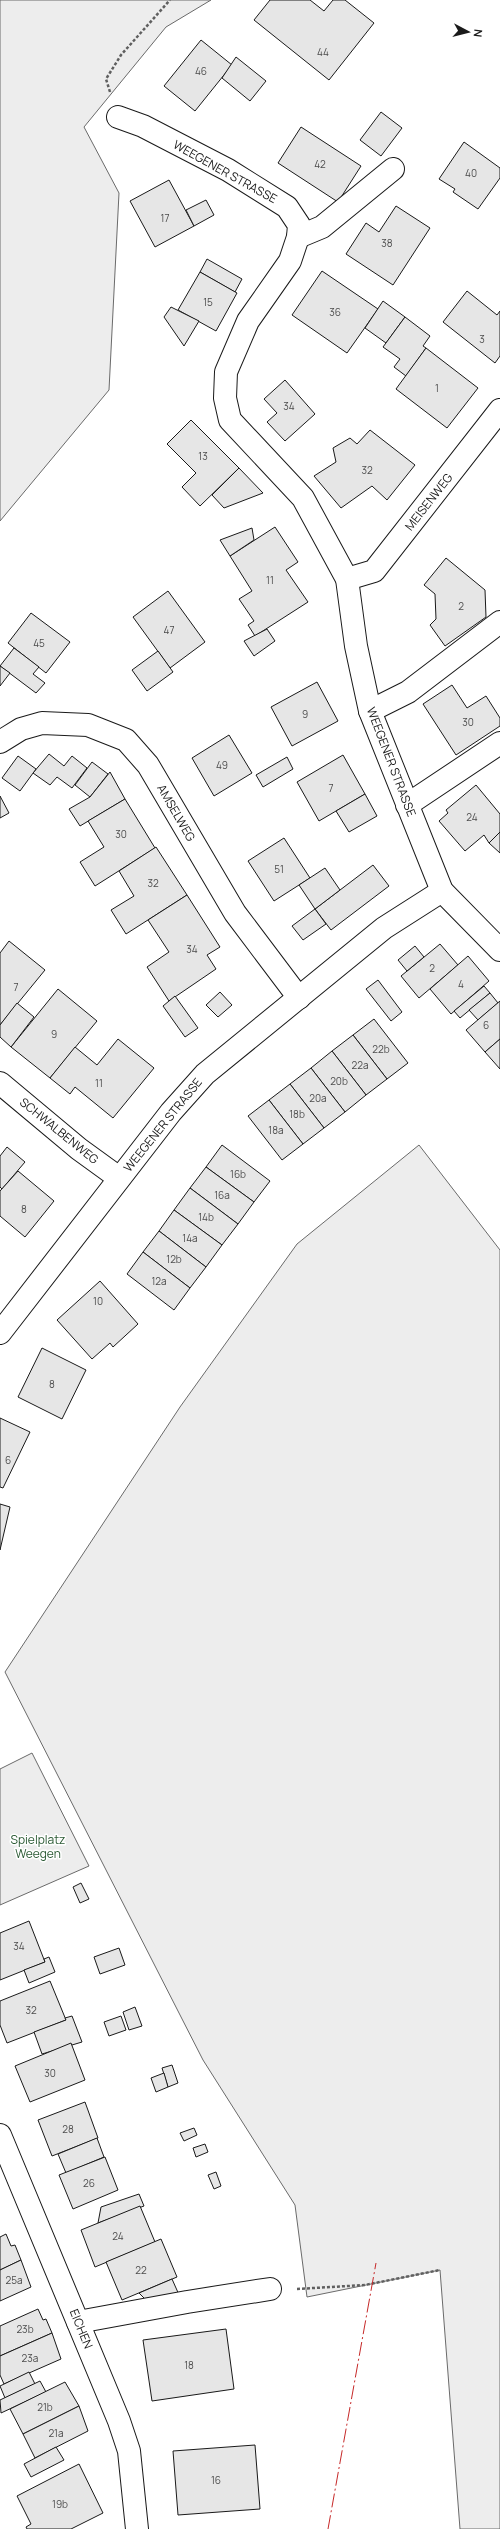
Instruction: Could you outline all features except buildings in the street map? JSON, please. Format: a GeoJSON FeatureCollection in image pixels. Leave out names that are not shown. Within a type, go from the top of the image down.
{"type":"FeatureCollection","features":[{"type":"Feature","properties":{"kind":"street","name":"WEEGENER STRASSE"},"geometry":{"type":"LineString","coordinates":[[0,1333],[171,1112],[205,1074],[384,928],[442,891],[370,711],[356,646],[347,579],[303,498],[230,420],[224,398],[226,372],[248,321],[290,261],[298,237],[299,225],[287,207],[228,170],[143,126],[118,117]]}},
{"type":"Feature","properties":{"kind":"street"},"geometry":{"type":"LineString","coordinates":[[298,237],[322,227],[393,169]]}},
{"type":"Feature","properties":{"kind":"street","name":"MEISENWEG"},"geometry":{"type":"LineString","coordinates":[[347,579],[374,571],[500,410]]}},
{"type":"Feature","properties":{"kind":"street"},"geometry":{"type":"LineString","coordinates":[[370,711],[408,692],[500,622]]}},
{"type":"Feature","properties":{"kind":"street","name":"AMSELWEG"},"geometry":{"type":"LineString","coordinates":[[0,742],[21,729],[42,723],[88,725],[126,740],[148,765],[236,913],[299,998]]}},
{"type":"Feature","properties":{"kind":"street"},"geometry":{"type":"LineString","coordinates":[[407,805],[500,743]]}},
{"type":"Feature","properties":{"kind":"street"},"geometry":{"type":"LineString","coordinates":[[442,891],[500,950]]}},
{"type":"Feature","properties":{"kind":"street","name":"SCHWALBENWEG"},"geometry":{"type":"LineString","coordinates":[[0,1083],[79,1149],[119,1178]]}},
{"type":"Feature","properties":{"kind":"street","name":"EICHEN"},"geometry":{"type":"LineString","coordinates":[[0,2135],[78,2322],[129,2451],[137,2529]]}},
{"type":"Feature","properties":{"kind":"street"},"geometry":{"type":"LineString","coordinates":[[78,2322],[187,2302],[270,2290]]}},
{"type":"Feature","properties":{"kind":"path"},"geometry":{"type":"LineString","coordinates":[[118,117],[106,79],[121,55],[170,0]]}},
{"type":"Feature","properties":{"kind":"path"},"geometry":{"type":"LineString","coordinates":[[270,2290],[319,2289],[365,2285],[440,2270]]}},
{"type":"Feature","properties":{"kind":"shaded area"},"geometry":{"type":"Polygon","coordinates":[[[0,0],[211,0],[166,27],[84,127],[119,193],[109,390],[0,521],[0,0]]]}},
{"type":"Feature","properties":{"kind":"shaded area"},"geometry":{"type":"Polygon","coordinates":[[[419,1145],[500,1250],[500,2529],[460,2529],[440,2270],[307,2297],[295,2205],[203,2060],[5,1672],[180,1407],[297,1244],[419,1145]]]}},
{"type":"Feature","properties":{"kind":"shaded area","name":"Spielplatz Weegen"},"geometry":{"type":"Polygon","coordinates":[[[32,1753],[89,1866],[0,1905],[0,1769],[32,1753]]]}},
{"type":"Feature","properties":{"kind":"power"},"geometry":{"type":"LineString","coordinates":[[328,2529],[376,2263]]}}]}
